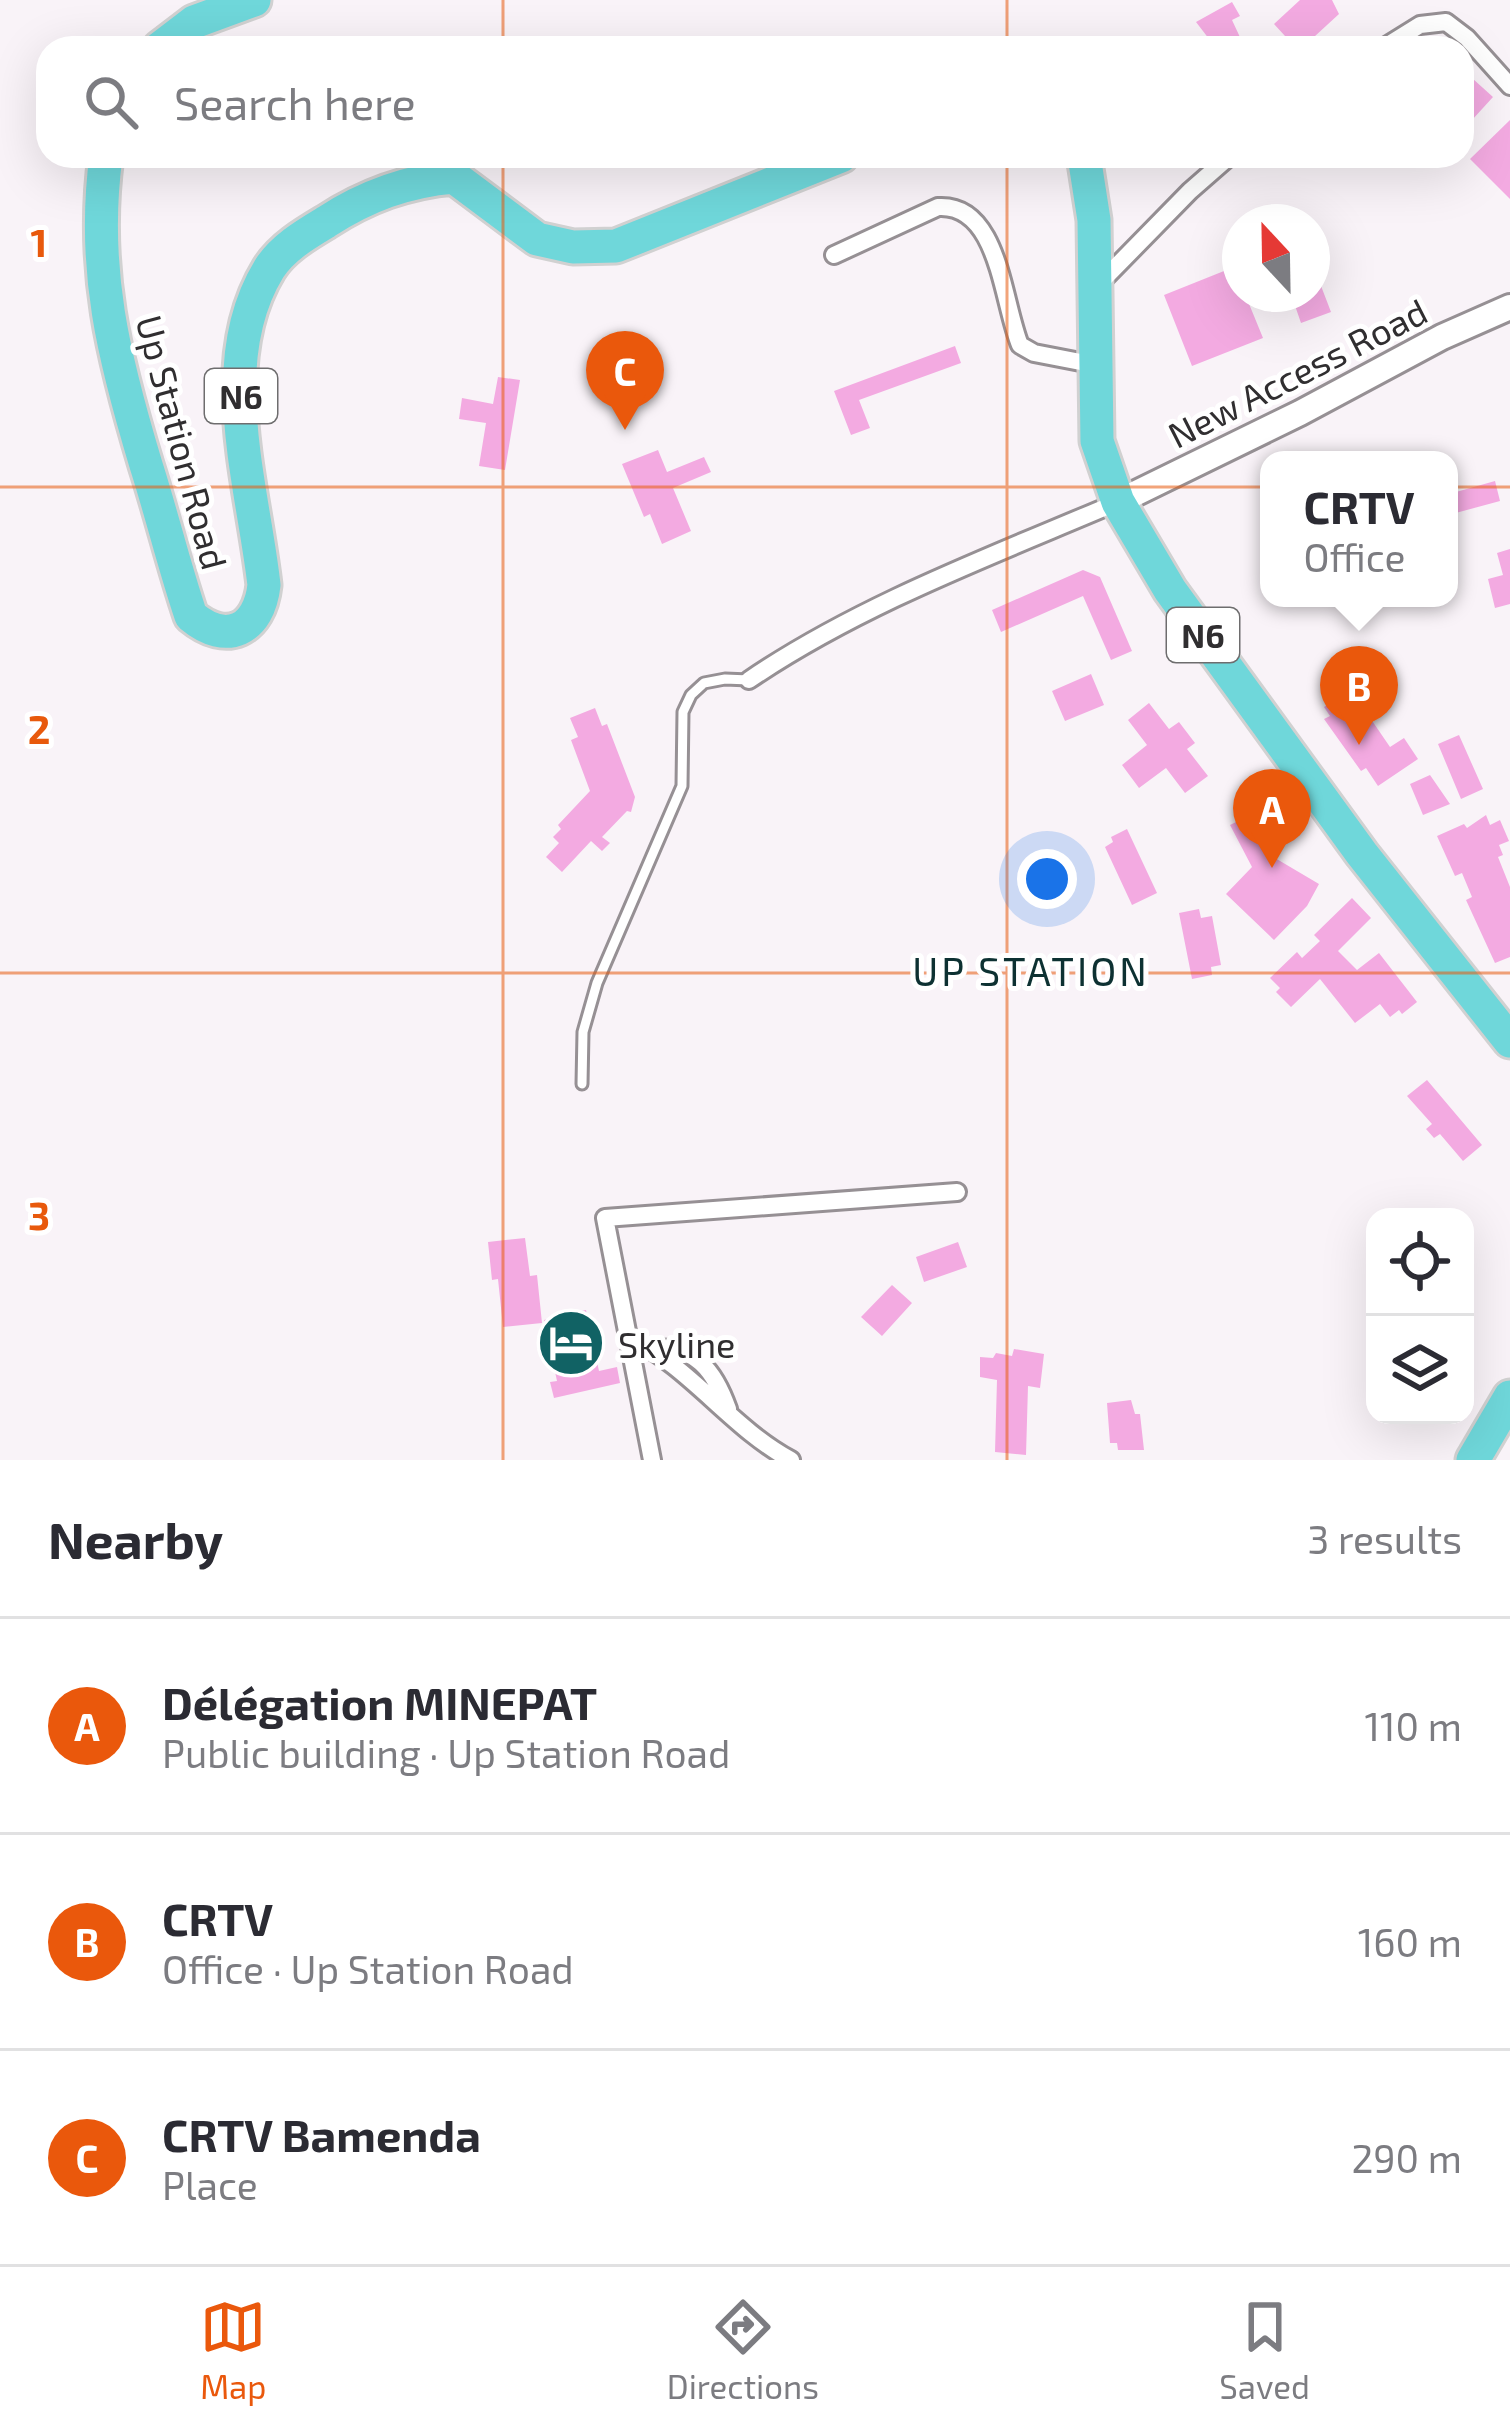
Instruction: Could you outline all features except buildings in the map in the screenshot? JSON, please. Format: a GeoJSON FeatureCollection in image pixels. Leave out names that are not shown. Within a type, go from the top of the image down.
{"type":"FeatureCollection","features":[{"type":"Feature","properties":{"kind":"highway"},"geometry":{"type":"LineString","coordinates":[[176,36],[194,22],[254,0]]}},
{"type":"Feature","properties":{"kind":"highway","name":"Up Station Road"},"geometry":{"type":"LineString","coordinates":[[104,168],[100,204],[103,274],[116,365],[191,616],[208,630],[230,631],[250,622],[261,610],[264,585],[243,434],[240,364],[251,312],[270,268],[291,245],[362,199],[419,180],[454,177],[537,239],[573,247],[616,246],[811,168]]}},
{"type":"Feature","properties":{"kind":"highway","name":"N6"},"geometry":{"type":"LineString","coordinates":[[1086,168],[1094,220],[1097,441],[1118,502],[1170,590],[1363,854],[1510,1041]]}},
{"type":"Feature","properties":{"kind":"highway"},"geometry":{"type":"LineString","coordinates":[[1472,1460],[1510,1397]]}},
{"type":"Feature","properties":{"kind":"main road","name":"New Access Road"},"geometry":{"type":"LineString","coordinates":[[1118,502],[1510,308]]}},
{"type":"Feature","properties":{"kind":"street"},"geometry":{"type":"LineString","coordinates":[[1402,36],[1420,25],[1445,22],[1464,36]]}},
{"type":"Feature","properties":{"kind":"street"},"geometry":{"type":"LineString","coordinates":[[1474,46],[1510,86]]}},
{"type":"Feature","properties":{"kind":"street"},"geometry":{"type":"LineString","coordinates":[[1095,287],[1217,168]]}},
{"type":"Feature","properties":{"kind":"street"},"geometry":{"type":"LineString","coordinates":[[834,255],[938,207],[955,206],[972,216],[988,235],[1020,345],[1034,353],[1096,365]]}},
{"type":"Feature","properties":{"kind":"street"},"geometry":{"type":"LineString","coordinates":[[748,680],[788,653],[906,595],[1118,502]]}},
{"type":"Feature","properties":{"kind":"street"},"geometry":{"type":"LineString","coordinates":[[652,1460],[605,1217],[957,1192]]}},
{"type":"Feature","properties":{"kind":"street"},"geometry":{"type":"LineString","coordinates":[[628,1337],[653,1349],[791,1460]]}},
{"type":"Feature","properties":{"kind":"lane"},"geometry":{"type":"LineString","coordinates":[[582,1084],[583,1032],[597,983],[682,786],[683,712],[704,683],[748,680]]}},
{"type":"Feature","properties":{"kind":"place","name":"CRTV Bamenda"},"geometry":{"type":"Point","coordinates":[625,430]}},
{"type":"Feature","properties":{"kind":"place","name":"CRTV"},"geometry":{"type":"Point","coordinates":[1359,745]}},
{"type":"Feature","properties":{"kind":"place","name":"Délégation MINEPAT"},"geometry":{"type":"Point","coordinates":[1272,868]}},
{"type":"Feature","properties":{"kind":"place","name":"Skyline"},"geometry":{"type":"Point","coordinates":[571,1343]}},
{"type":"Feature","properties":{"kind":"district","name":"UP STATION"},"geometry":{"type":"Point","coordinates":[1031,970]}}]}
